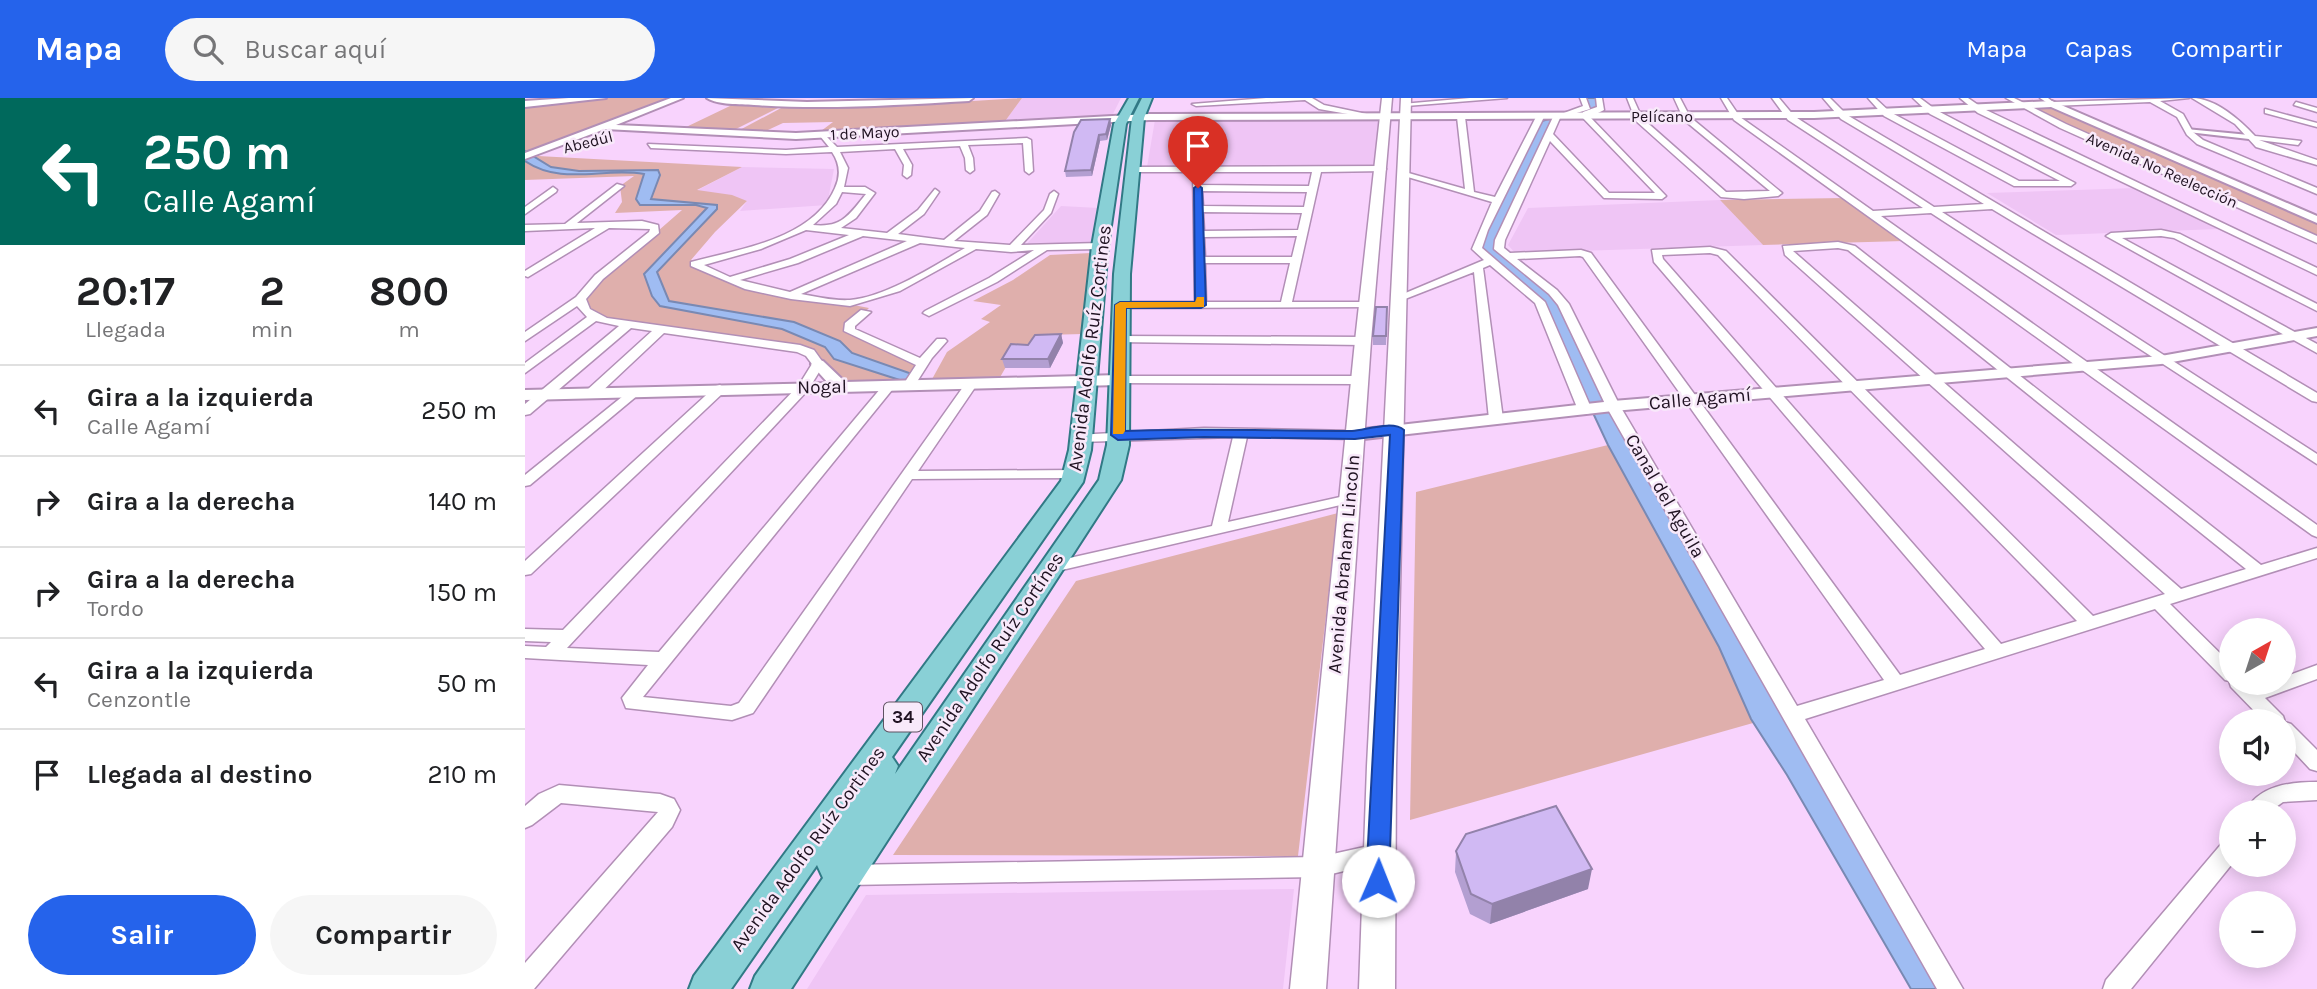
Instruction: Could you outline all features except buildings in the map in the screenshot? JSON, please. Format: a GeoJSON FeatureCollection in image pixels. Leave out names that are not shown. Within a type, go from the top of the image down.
{"type":"FeatureCollection","features":[{"type":"Feature","properties":{"kind":"main road","name":"Avenida Abraham Lincoln"},"geometry":{"type":"LineString","coordinates":[[1308,989],[1363,341],[1382,169],[1382,117],[1387,98]]}},
{"type":"Feature","properties":{"kind":"main road","name":"Avenida Adolfo Ruíz Cortines"},"geometry":{"type":"LineString","coordinates":[[1118,435],[1120,305],[1138,106]]}},
{"type":"Feature","properties":{"kind":"main road","name":"Avenida Adolfo Ruíz Cortines"},"geometry":{"type":"LineString","coordinates":[[708,989],[1076,474],[1100,246],[1107,211],[1138,106]]}},
{"type":"Feature","properties":{"kind":"main road"},"geometry":{"type":"LineString","coordinates":[[1377,989],[1378,854],[1397,430],[1406,106]]}},
{"type":"Feature","properties":{"kind":"main road"},"geometry":{"type":"LineString","coordinates":[[1107,211],[1115,217],[1113,234],[1125,241]]}},
{"type":"Feature","properties":{"kind":"main road"},"geometry":{"type":"LineString","coordinates":[[1100,246],[1113,249],[1112,263],[1122,274]]}},
{"type":"Feature","properties":{"kind":"main road","name":"Avenida Adolfo Ruíz Cortínes"},"geometry":{"type":"LineString","coordinates":[[848,874],[1109,480],[1117,458],[1118,435]]}},
{"type":"Feature","properties":{"kind":"main road"},"geometry":{"type":"LineString","coordinates":[[848,874],[834,866],[831,854],[877,781],[882,762],[881,748]]}},
{"type":"Feature","properties":{"kind":"main road","name":"34"},"geometry":{"type":"LineString","coordinates":[[769,989],[848,874]]}},
{"type":"Feature","properties":{"kind":"street"},"geometry":{"type":"LineString","coordinates":[[525,103],[602,98]]}},
{"type":"Feature","properties":{"kind":"street","name":"Abedúl"},"geometry":{"type":"LineString","coordinates":[[525,158],[679,98]]}},
{"type":"Feature","properties":{"kind":"street"},"geometry":{"type":"LineString","coordinates":[[711,98],[803,105],[969,98]]}},
{"type":"Feature","properties":{"kind":"street"},"geometry":{"type":"LineString","coordinates":[[1190,117],[1198,101],[1305,98],[1333,109],[1382,117]]}},
{"type":"Feature","properties":{"kind":"street"},"geometry":{"type":"LineString","coordinates":[[1333,109],[1335,98]]}},
{"type":"Feature","properties":{"kind":"street"},"geometry":{"type":"LineString","coordinates":[[1406,106],[1504,98]]}},
{"type":"Feature","properties":{"kind":"street"},"geometry":{"type":"LineString","coordinates":[[1496,419],[1492,261],[1557,117],[1587,107],[1583,98]]}},
{"type":"Feature","properties":{"kind":"street"},"geometry":{"type":"LineString","coordinates":[[1548,134],[1605,195],[1616,198],[1655,197],[1662,194],[1586,117],[1588,113],[1601,108],[1599,98]]}},
{"type":"Feature","properties":{"kind":"street"},"geometry":{"type":"LineString","coordinates":[[1630,98],[1636,116],[1718,191],[1728,196],[1770,195],[1779,192],[1685,116],[1677,98]]}},
{"type":"Feature","properties":{"kind":"street"},"geometry":{"type":"LineString","coordinates":[[1724,98],[1735,116],[2317,533]]}},
{"type":"Feature","properties":{"kind":"street"},"geometry":{"type":"LineString","coordinates":[[1775,98],[1788,116],[2317,460]]}},
{"type":"Feature","properties":{"kind":"street"},"geometry":{"type":"LineString","coordinates":[[1826,98],[1840,114],[2317,398]]}},
{"type":"Feature","properties":{"kind":"street"},"geometry":{"type":"LineString","coordinates":[[1871,98],[1885,112],[2021,186],[2071,183],[1930,110],[1916,98]]}},
{"type":"Feature","properties":{"kind":"street"},"geometry":{"type":"LineString","coordinates":[[1963,98],[1975,108],[2317,272]]}},
{"type":"Feature","properties":{"kind":"street","name":"Avenida No Reelección"},"geometry":{"type":"LineString","coordinates":[[2009,98],[2019,106],[2317,240]]}},
{"type":"Feature","properties":{"kind":"street","name":"Pelícano"},"geometry":{"type":"LineString","coordinates":[[1138,106],[1190,117],[1382,117],[1406,106],[1461,117],[1788,116],[2019,106],[2047,101],[2186,98]]}},
{"type":"Feature","properties":{"kind":"street"},"geometry":{"type":"LineString","coordinates":[[2195,98],[2238,122],[2259,145],[2317,165]]}},
{"type":"Feature","properties":{"kind":"street"},"geometry":{"type":"LineString","coordinates":[[2151,99],[2180,116],[2188,130],[2210,147],[2315,189]]}},
{"type":"Feature","properties":{"kind":"street","name":"Avenida No Reelección"},"geometry":{"type":"LineString","coordinates":[[2047,101],[2313,217]]}},
{"type":"Feature","properties":{"kind":"street"},"geometry":{"type":"LineString","coordinates":[[2297,104],[2317,110]]}},
{"type":"Feature","properties":{"kind":"street","name":"1 de Mayo"},"geometry":{"type":"LineString","coordinates":[[607,127],[824,135],[1037,125],[1138,106]]}},
{"type":"Feature","properties":{"kind":"street"},"geometry":{"type":"LineString","coordinates":[[2268,111],[2317,125]]}},
{"type":"Feature","properties":{"kind":"street"},"geometry":{"type":"LineString","coordinates":[[1461,117],[1470,194]]}},
{"type":"Feature","properties":{"kind":"street"},"geometry":{"type":"LineString","coordinates":[[1540,117],[1477,246],[1480,253],[1540,302],[1599,408]]}},
{"type":"Feature","properties":{"kind":"street"},"geometry":{"type":"LineString","coordinates":[[1028,171],[1030,161],[1027,140],[1037,125]]}},
{"type":"Feature","properties":{"kind":"street"},"geometry":{"type":"LineString","coordinates":[[592,140],[607,127]]}},
{"type":"Feature","properties":{"kind":"street","name":"Abedúl"},"geometry":{"type":"LineString","coordinates":[[525,158],[592,140],[653,130]]}},
{"type":"Feature","properties":{"kind":"street"},"geometry":{"type":"LineString","coordinates":[[2188,130],[2298,143]]}},
{"type":"Feature","properties":{"kind":"street"},"geometry":{"type":"LineString","coordinates":[[824,135],[843,165],[840,189],[826,212],[805,227],[765,243],[695,264],[729,281],[792,294],[856,302],[920,276],[973,247]]}},
{"type":"Feature","properties":{"kind":"street"},"geometry":{"type":"LineString","coordinates":[[651,146],[765,152],[1027,140]]}},
{"type":"Feature","properties":{"kind":"street"},"geometry":{"type":"LineString","coordinates":[[963,144],[969,158],[970,170]]}},
{"type":"Feature","properties":{"kind":"street"},"geometry":{"type":"LineString","coordinates":[[898,147],[908,164],[907,176]]}},
{"type":"Feature","properties":{"kind":"street"},"geometry":{"type":"LineString","coordinates":[[1133,169],[1382,169]]}},
{"type":"Feature","properties":{"kind":"street"},"geometry":{"type":"LineString","coordinates":[[1196,169],[1200,209],[1201,305]]}},
{"type":"Feature","properties":{"kind":"street"},"geometry":{"type":"LineString","coordinates":[[1286,305],[1317,169]]}},
{"type":"Feature","properties":{"kind":"street"},"geometry":{"type":"LineString","coordinates":[[1405,175],[1498,201]]}},
{"type":"Feature","properties":{"kind":"street"},"geometry":{"type":"LineString","coordinates":[[2139,187],[2191,184]]}},
{"type":"Feature","properties":{"kind":"street"},"geometry":{"type":"LineString","coordinates":[[568,226],[620,186]]}},
{"type":"Feature","properties":{"kind":"street"},"geometry":{"type":"LineString","coordinates":[[1198,188],[1312,188]]}},
{"type":"Feature","properties":{"kind":"street"},"geometry":{"type":"LineString","coordinates":[[832,230],[853,216],[871,193],[865,190],[840,189]]}},
{"type":"Feature","properties":{"kind":"street"},"geometry":{"type":"LineString","coordinates":[[525,211],[553,190]]}},
{"type":"Feature","properties":{"kind":"street"},"geometry":{"type":"LineString","coordinates":[[890,236],[921,212],[935,192]]}},
{"type":"Feature","properties":{"kind":"street"},"geometry":{"type":"LineString","coordinates":[[944,244],[984,213],[995,194]]}},
{"type":"Feature","properties":{"kind":"street"},"geometry":{"type":"LineString","coordinates":[[1011,249],[1048,211],[1054,194]]}},
{"type":"Feature","properties":{"kind":"street"},"geometry":{"type":"LineString","coordinates":[[1871,214],[1994,206]]}},
{"type":"Feature","properties":{"kind":"street"},"geometry":{"type":"LineString","coordinates":[[1200,209],[1308,210]]}},
{"type":"Feature","properties":{"kind":"street"},"geometry":{"type":"LineString","coordinates":[[525,228],[642,224],[656,229],[599,277],[580,299],[527,335]]}},
{"type":"Feature","properties":{"kind":"street"},"geometry":{"type":"LineString","coordinates":[[528,274],[608,225]]}},
{"type":"Feature","properties":{"kind":"street"},"geometry":{"type":"LineString","coordinates":[[525,235],[540,227]]}},
{"type":"Feature","properties":{"kind":"street"},"geometry":{"type":"LineString","coordinates":[[805,227],[973,247],[1043,249],[1100,246]]}},
{"type":"Feature","properties":{"kind":"street"},"geometry":{"type":"LineString","coordinates":[[729,281],[794,261],[863,233]]}},
{"type":"Feature","properties":{"kind":"street"},"geometry":{"type":"LineString","coordinates":[[1200,234],[1302,233]]}},
{"type":"Feature","properties":{"kind":"street"},"geometry":{"type":"LineString","coordinates":[[2317,309],[2170,234],[2111,236],[2317,349]]}},
{"type":"Feature","properties":{"kind":"street"},"geometry":{"type":"LineString","coordinates":[[792,294],[918,240]]}},
{"type":"Feature","properties":{"kind":"street"},"geometry":{"type":"LineString","coordinates":[[2178,596],[1789,253],[1787,248],[1847,246],[2259,571]]}},
{"type":"Feature","properties":{"kind":"street"},"geometry":{"type":"LineString","coordinates":[[929,313],[1043,249]]}},
{"type":"Feature","properties":{"kind":"street"},"geometry":{"type":"LineString","coordinates":[[1997,650],[1658,261],[1654,254],[1656,252],[1719,251],[2089,623]]}},
{"type":"Feature","properties":{"kind":"street"},"geometry":{"type":"LineString","coordinates":[[1401,298],[1492,261],[1586,254],[1895,682]]}},
{"type":"Feature","properties":{"kind":"street"},"geometry":{"type":"LineString","coordinates":[[1201,260],[1296,260]]}},
{"type":"Feature","properties":{"kind":"street","name":"Canal del Aguila"},"geometry":{"type":"LineString","coordinates":[[1492,261],[1553,292],[1563,304],[1599,408],[1793,715],[1951,989]]}},
{"type":"Feature","properties":{"kind":"street"},"geometry":{"type":"LineString","coordinates":[[580,299],[585,312],[593,318],[800,349],[810,353],[840,386]]}},
{"type":"Feature","properties":{"kind":"street"},"geometry":{"type":"LineString","coordinates":[[1120,305],[1367,305]]}},
{"type":"Feature","properties":{"kind":"street"},"geometry":{"type":"LineString","coordinates":[[865,312],[849,325],[849,331],[922,363]]}},
{"type":"Feature","properties":{"kind":"street"},"geometry":{"type":"LineString","coordinates":[[525,369],[593,318]]}},
{"type":"Feature","properties":{"kind":"street"},"geometry":{"type":"LineString","coordinates":[[525,411],[629,324]]}},
{"type":"Feature","properties":{"kind":"street"},"geometry":{"type":"LineString","coordinates":[[592,393],[662,328]]}},
{"type":"Feature","properties":{"kind":"street","name":"Calle Agamí"},"geometry":{"type":"LineString","coordinates":[[1081,438],[1241,433],[1355,435],[1599,408],[2161,360],[2317,332]]}},
{"type":"Feature","properties":{"kind":"street"},"geometry":{"type":"LineString","coordinates":[[1120,340],[1363,341]]}},
{"type":"Feature","properties":{"kind":"street"},"geometry":{"type":"LineString","coordinates":[[909,385],[922,363],[941,341]]}},
{"type":"Feature","properties":{"kind":"street"},"geometry":{"type":"LineString","coordinates":[[551,653],[804,387],[818,364]]}},
{"type":"Feature","properties":{"kind":"street"},"geometry":{"type":"LineString","coordinates":[[1119,380],[1360,380]]}},
{"type":"Feature","properties":{"kind":"street","name":"Nogal"},"geometry":{"type":"LineString","coordinates":[[525,395],[1119,380]]}},
{"type":"Feature","properties":{"kind":"street"},"geometry":{"type":"LineString","coordinates":[[890,385],[631,698],[633,703],[732,713],[741,711],[748,705],[972,383]]}},
{"type":"Feature","properties":{"kind":"street"},"geometry":{"type":"LineString","coordinates":[[525,570],[720,389]]}},
{"type":"Feature","properties":{"kind":"street"},"geometry":{"type":"LineString","coordinates":[[525,482],[633,392]]}},
{"type":"Feature","properties":{"kind":"street"},"geometry":{"type":"LineString","coordinates":[[1219,529],[1241,433]]}},
{"type":"Feature","properties":{"kind":"street"},"geometry":{"type":"LineString","coordinates":[[909,475],[1076,474]]}},
{"type":"Feature","properties":{"kind":"street"},"geometry":{"type":"LineString","coordinates":[[1049,568],[1349,499]]}},
{"type":"Feature","properties":{"kind":"street"},"geometry":{"type":"LineString","coordinates":[[1793,715],[2317,553]]}},
{"type":"Feature","properties":{"kind":"street"},"geometry":{"type":"LineString","coordinates":[[2158,602],[2219,664]]}},
{"type":"Feature","properties":{"kind":"street"},"geometry":{"type":"LineString","coordinates":[[525,635],[567,636]]}},
{"type":"Feature","properties":{"kind":"street"},"geometry":{"type":"LineString","coordinates":[[525,652],[663,659]]}},
{"type":"Feature","properties":{"kind":"street"},"geometry":{"type":"LineString","coordinates":[[2296,677],[2317,672]]}},
{"type":"Feature","properties":{"kind":"street"},"geometry":{"type":"LineString","coordinates":[[2251,695],[2264,709]]}},
{"type":"Feature","properties":{"kind":"street"},"geometry":{"type":"LineString","coordinates":[[2296,741],[2317,763]]}},
{"type":"Feature","properties":{"kind":"street"},"geometry":{"type":"LineString","coordinates":[[2266,800],[2277,793],[2317,790]]}},
{"type":"Feature","properties":{"kind":"street"},"geometry":{"type":"LineString","coordinates":[[525,819],[546,800],[559,794],[660,803],[667,805],[669,814],[525,981]]}},
{"type":"Feature","properties":{"kind":"street"},"geometry":{"type":"LineString","coordinates":[[848,874],[1319,867],[1378,854]]}},
{"type":"Feature","properties":{"kind":"street"},"geometry":{"type":"LineString","coordinates":[[2115,989],[2219,863]]}},
{"type":"Feature","properties":{"kind":"shaded area"},"geometry":{"type":"Polygon","coordinates":[[[602,98],[678,98],[525,156],[525,104],[602,98]]]}},
{"type":"Feature","properties":{"kind":"shaded area"},"geometry":{"type":"Polygon","coordinates":[[[1022,98],[1121,98],[1112,116],[1003,124],[1022,98]]]}},
{"type":"Feature","properties":{"kind":"shaded area"},"geometry":{"type":"Polygon","coordinates":[[[1022,98],[1003,124],[817,134],[833,122],[783,123],[759,134],[734,133],[783,107],[889,106],[1022,98]]]}},
{"type":"Feature","properties":{"kind":"shaded area"},"geometry":{"type":"Polygon","coordinates":[[[732,105],[778,108],[732,131],[682,129],[732,105]]]}},
{"type":"Feature","properties":{"kind":"shaded area"},"geometry":{"type":"Polygon","coordinates":[[[2032,108],[2053,108],[2317,223],[2317,236],[2032,108]]]}},
{"type":"Feature","properties":{"kind":"shaded area"},"geometry":{"type":"Polygon","coordinates":[[[1383,119],[1378,168],[1147,167],[1155,120],[1383,119]]]}},
{"type":"Feature","properties":{"kind":"shaded area"},"geometry":{"type":"Polygon","coordinates":[[[538,156],[742,167],[697,190],[732,195],[747,201],[691,260],[729,281],[869,308],[848,328],[922,363],[909,385],[840,386],[810,353],[593,318],[580,299],[682,210],[615,213],[622,202],[620,186],[634,176],[525,180],[525,160],[538,156]]]}},
{"type":"Feature","properties":{"kind":"shaded area"},"geometry":{"type":"Polygon","coordinates":[[[742,167],[834,169],[827,205],[740,211],[747,201],[696,191],[742,167]]]}},
{"type":"Feature","properties":{"kind":"shaded area"},"geometry":{"type":"Polygon","coordinates":[[[2136,188],[2219,229],[2056,235],[1987,193],[2136,188]]]}},
{"type":"Feature","properties":{"kind":"shaded area"},"geometry":{"type":"Polygon","coordinates":[[[1844,198],[1904,241],[1763,245],[1720,200],[1844,198]]]}},
{"type":"Feature","properties":{"kind":"shaded area"},"geometry":{"type":"Polygon","coordinates":[[[1720,200],[1763,245],[1515,253],[1508,245],[1528,208],[1720,200]]]}},
{"type":"Feature","properties":{"kind":"shaded area"},"geometry":{"type":"Polygon","coordinates":[[[1061,206],[1099,208],[1094,244],[1023,248],[1061,206]]]}},
{"type":"Feature","properties":{"kind":"shaded area"},"geometry":{"type":"Polygon","coordinates":[[[1091,253],[1083,334],[1044,335],[1030,354],[1014,353],[999,379],[931,381],[947,352],[990,322],[981,319],[1001,305],[973,301],[1013,280],[1050,255],[1091,253]]]}},
{"type":"Feature","properties":{"kind":"shaded area"},"geometry":{"type":"Polygon","coordinates":[[[1608,445],[1719,647],[1753,723],[1410,820],[1416,492],[1608,445]]]}},
{"type":"Feature","properties":{"kind":"shaded area"},"geometry":{"type":"Polygon","coordinates":[[[1338,513],[1298,856],[893,855],[1076,581],[1338,513]]]}},
{"type":"Feature","properties":{"kind":"shaded area"},"geometry":{"type":"Polygon","coordinates":[[[1294,889],[1283,989],[807,989],[866,895],[1294,889]]]}},
{"type":"Feature","properties":{"kind":"water"},"geometry":{"type":"Polygon","coordinates":[[[1585,98],[1598,98],[1602,107],[1551,122],[1499,244],[1553,292],[1600,382],[1952,989],[1911,989],[1787,775],[1751,719],[1719,647],[1608,445],[1543,306],[1480,252],[1483,230],[1542,121],[1589,107],[1585,98]]]}},
{"type":"Feature","properties":{"kind":"water"},"geometry":{"type":"Polygon","coordinates":[[[525,151],[551,167],[579,171],[658,170],[660,175],[651,199],[717,205],[717,209],[657,272],[669,301],[794,322],[840,341],[852,353],[912,374],[906,382],[834,359],[825,347],[782,329],[660,306],[652,296],[644,274],[707,208],[696,205],[640,205],[636,199],[644,174],[553,173],[525,161],[525,151]]]}},
{"type":"Feature","properties":{"kind":"slow traffic"},"geometry":{"type":"LineString","coordinates":[[1118,431],[1120,305],[1201,305],[1201,299]]}},
{"type":"Feature","properties":{"kind":"route"},"geometry":{"type":"LineString","coordinates":[[1198,188],[1201,305],[1120,305],[1118,435],[1204,432],[1355,435],[1397,430],[1378,881]]}}]}
